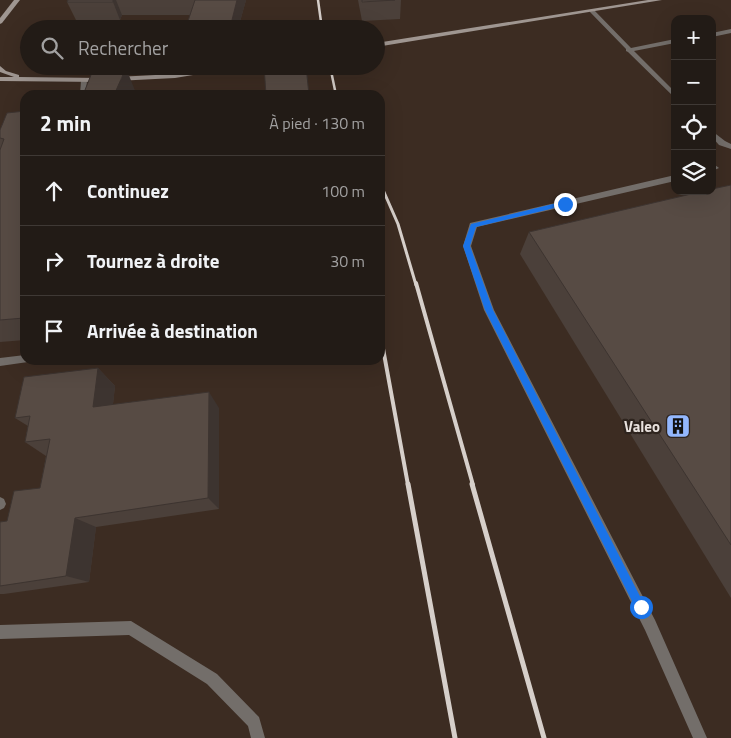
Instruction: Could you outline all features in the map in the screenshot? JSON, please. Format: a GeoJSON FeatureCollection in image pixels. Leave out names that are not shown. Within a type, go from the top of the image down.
{"type":"FeatureCollection","features":[{"type":"Feature","properties":{"kind":"street"},"geometry":{"type":"LineString","coordinates":[[0,22],[17,0]]}},
{"type":"Feature","properties":{"kind":"street"},"geometry":{"type":"LineString","coordinates":[[385,44],[659,0]]}},
{"type":"Feature","properties":{"kind":"street"},"geometry":{"type":"LineString","coordinates":[[0,68],[4,72],[25,79]]}},
{"type":"Feature","properties":{"kind":"street"},"geometry":{"type":"LineString","coordinates":[[0,79],[84,80],[182,75]]}},
{"type":"Feature","properties":{"kind":"street"},"geometry":{"type":"LineString","coordinates":[[0,84],[25,79]]}},
{"type":"Feature","properties":{"kind":"lane"},"geometry":{"type":"LineString","coordinates":[[592,11],[671,92]]}},
{"type":"Feature","properties":{"kind":"lane"},"geometry":{"type":"LineString","coordinates":[[716,33],[731,31]]}},
{"type":"Feature","properties":{"kind":"lane"},"geometry":{"type":"LineString","coordinates":[[628,50],[671,42]]}},
{"type":"Feature","properties":{"kind":"lane"},"geometry":{"type":"LineString","coordinates":[[83,90],[84,80]]}},
{"type":"Feature","properties":{"kind":"lane"},"geometry":{"type":"LineString","coordinates":[[716,137],[722,143],[731,147]]}},
{"type":"Feature","properties":{"kind":"lane"},"geometry":{"type":"LineString","coordinates":[[671,179],[473,225],[467,246],[489,310],[650,625],[700,738]]}},
{"type":"Feature","properties":{"kind":"lane"},"geometry":{"type":"LineString","coordinates":[[0,362],[20,360]]}},
{"type":"Feature","properties":{"kind":"lane"},"geometry":{"type":"LineString","coordinates":[[0,632],[131,628],[212,679],[254,722],[258,738]]}},
{"type":"Feature","properties":{"kind":"shaded area"},"geometry":{"type":"Polygon","coordinates":[[[0,0],[731,0],[731,738],[0,738],[0,0]]]}},
{"type":"Feature","properties":{"kind":"building"},"geometry":{"type":"Polygon","coordinates":[[[68,0],[113,0],[113,2],[67,2],[68,0]]]}},
{"type":"Feature","properties":{"kind":"building"},"geometry":{"type":"Polygon","coordinates":[[[195,0],[237,0],[232,20],[188,20],[195,0]]]}},
{"type":"Feature","properties":{"kind":"building"},"geometry":{"type":"Polygon","coordinates":[[[362,0],[395,0],[362,2],[362,0]]]}},
{"type":"Feature","properties":{"kind":"building"},"geometry":{"type":"Polygon","coordinates":[[[91,75],[123,75],[116,90],[85,90],[91,75]]]}},
{"type":"Feature","properties":{"kind":"building"},"geometry":{"type":"Polygon","coordinates":[[[265,75],[307,75],[308,90],[266,90],[265,75]]]}},
{"type":"Feature","properties":{"kind":"building"},"geometry":{"type":"Polygon","coordinates":[[[20,112],[20,318],[0,320],[0,150],[4,139],[0,138],[0,130],[7,113],[20,112]]]}},
{"type":"Feature","properties":{"kind":"building","name":"Valeo"},"geometry":{"type":"Polygon","coordinates":[[[731,185],[731,545],[529,232],[687,195],[716,195],[716,188],[731,185]]]}},
{"type":"Feature","properties":{"kind":"building"},"geometry":{"type":"Polygon","coordinates":[[[98,368],[93,407],[209,392],[208,498],[75,518],[66,576],[0,586],[0,522],[7,521],[14,491],[40,488],[50,439],[25,442],[30,416],[15,418],[24,377],[98,368]]]}},
{"type":"Feature","properties":{"kind":"railway"},"geometry":{"type":"LineString","coordinates":[[318,0],[321,20]]}},
{"type":"Feature","properties":{"kind":"railway"},"geometry":{"type":"LineString","coordinates":[[332,75],[335,90]]}},
{"type":"Feature","properties":{"kind":"railway"},"geometry":{"type":"LineString","coordinates":[[385,194],[398,224],[416,285]]}},
{"type":"Feature","properties":{"kind":"railway"},"geometry":{"type":"LineString","coordinates":[[416,283],[473,485]]}},
{"type":"Feature","properties":{"kind":"railway"},"geometry":{"type":"LineString","coordinates":[[385,359],[408,485]]}},
{"type":"Feature","properties":{"kind":"railway"},"geometry":{"type":"LineString","coordinates":[[408,484],[455,738]]}},
{"type":"Feature","properties":{"kind":"railway"},"geometry":{"type":"LineString","coordinates":[[472,484],[544,738]]}},
{"type":"Feature","properties":{"kind":"place","name":"Valeo"},"geometry":{"type":"Point","coordinates":[678,426]}},
{"type":"Feature","properties":{"kind":"route"},"geometry":{"type":"LineString","coordinates":[[565,204],[473,225],[467,246],[489,310],[641,607]]}}]}
